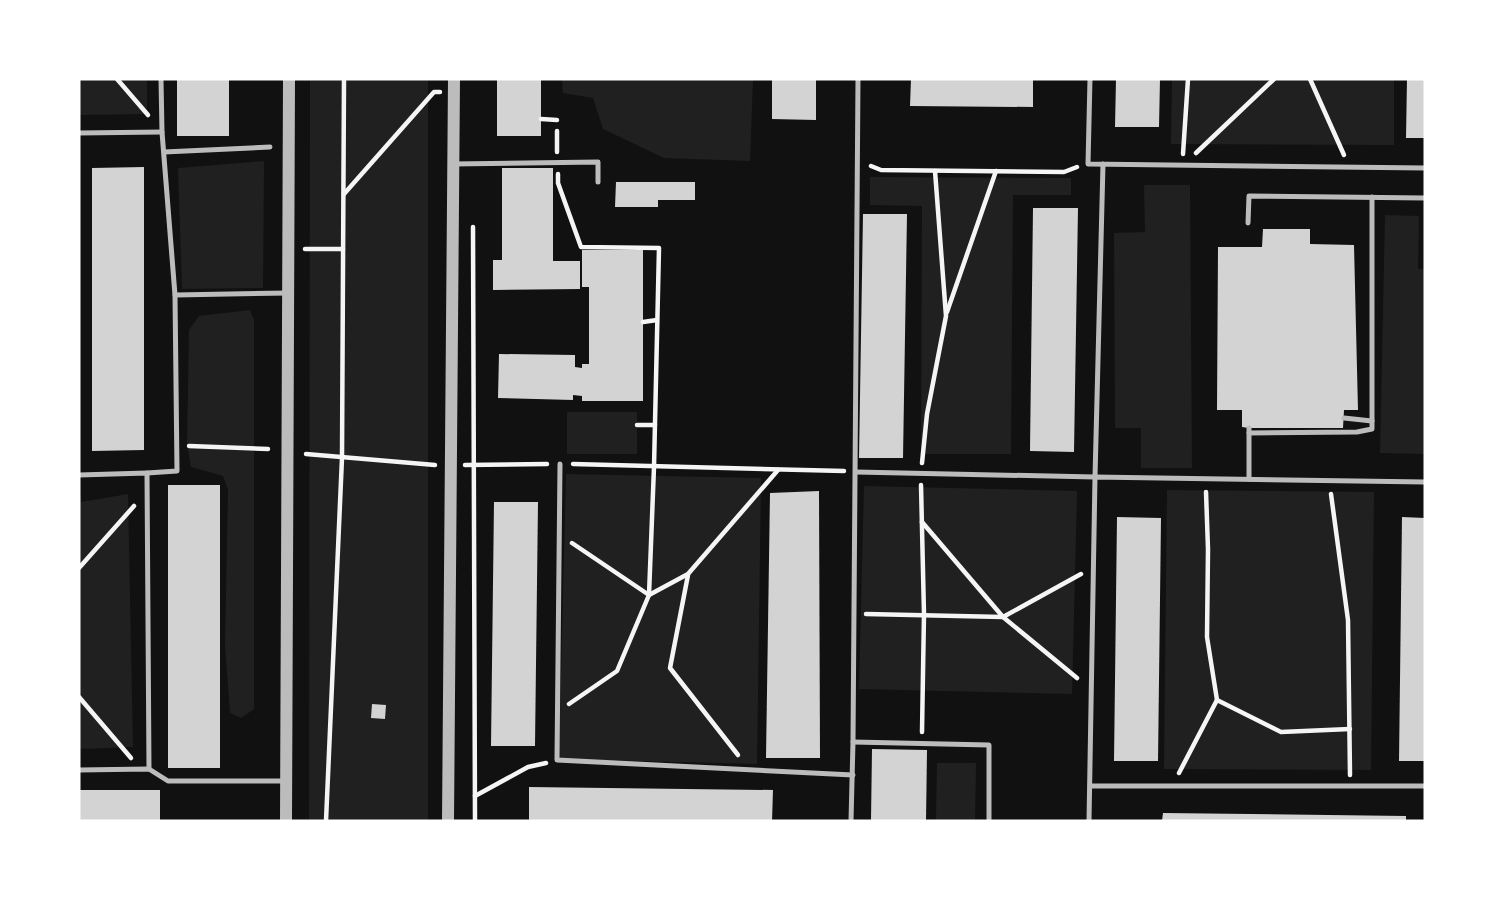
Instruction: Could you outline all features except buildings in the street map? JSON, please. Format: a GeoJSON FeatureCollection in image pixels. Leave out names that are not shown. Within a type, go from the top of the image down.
{"type":"FeatureCollection","features":[{"type":"Feature","properties":{"kind":"street"},"geometry":{"type":"LineString","coordinates":[[286,821],[289,79]]}},
{"type":"Feature","properties":{"kind":"street"},"geometry":{"type":"LineString","coordinates":[[448,821],[454,85]]}},
{"type":"Feature","properties":{"kind":"lane"},"geometry":{"type":"LineString","coordinates":[[79,475],[177,471],[175,295],[163,152],[162,79]]}},
{"type":"Feature","properties":{"kind":"lane"},"geometry":{"type":"LineString","coordinates":[[851,821],[858,79]]}},
{"type":"Feature","properties":{"kind":"lane"},"geometry":{"type":"LineString","coordinates":[[1090,79],[1088,164],[1425,168]]}},
{"type":"Feature","properties":{"kind":"lane"},"geometry":{"type":"LineString","coordinates":[[79,133],[162,132]]}},
{"type":"Feature","properties":{"kind":"lane"},"geometry":{"type":"LineString","coordinates":[[163,152],[270,147]]}},
{"type":"Feature","properties":{"kind":"lane"},"geometry":{"type":"LineString","coordinates":[[452,164],[598,162],[598,182]]}},
{"type":"Feature","properties":{"kind":"lane"},"geometry":{"type":"LineString","coordinates":[[1089,821],[1103,164]]}},
{"type":"Feature","properties":{"kind":"lane"},"geometry":{"type":"LineString","coordinates":[[1248,223],[1249,195],[1425,198]]}},
{"type":"Feature","properties":{"kind":"lane"},"geometry":{"type":"LineString","coordinates":[[1249,479],[1249,431],[1357,432],[1372,429],[1372,197]]}},
{"type":"Feature","properties":{"kind":"lane"},"geometry":{"type":"LineString","coordinates":[[175,295],[288,293]]}},
{"type":"Feature","properties":{"kind":"lane"},"geometry":{"type":"LineString","coordinates":[[1344,418],[1372,421]]}},
{"type":"Feature","properties":{"kind":"lane"},"geometry":{"type":"LineString","coordinates":[[560,464],[557,760],[853,775]]}},
{"type":"Feature","properties":{"kind":"lane"},"geometry":{"type":"LineString","coordinates":[[856,472],[1425,482]]}},
{"type":"Feature","properties":{"kind":"lane"},"geometry":{"type":"LineString","coordinates":[[147,473],[149,769]]}},
{"type":"Feature","properties":{"kind":"lane"},"geometry":{"type":"LineString","coordinates":[[853,742],[989,745],[989,821]]}},
{"type":"Feature","properties":{"kind":"lane"},"geometry":{"type":"LineString","coordinates":[[79,770],[149,769],[168,781],[286,781]]}},
{"type":"Feature","properties":{"kind":"lane"},"geometry":{"type":"LineString","coordinates":[[1090,786],[1425,786]]}},
{"type":"Feature","properties":{"kind":"path"},"geometry":{"type":"LineString","coordinates":[[117,79],[162,132]]}},
{"type":"Feature","properties":{"kind":"path"},"geometry":{"type":"LineString","coordinates":[[326,821],[342,458],[344,79]]}},
{"type":"Feature","properties":{"kind":"path"},"geometry":{"type":"LineString","coordinates":[[1183,166],[1188,79]]}},
{"type":"Feature","properties":{"kind":"path"},"geometry":{"type":"LineString","coordinates":[[1183,166],[1274,79]]}},
{"type":"Feature","properties":{"kind":"path"},"geometry":{"type":"LineString","coordinates":[[1310,79],[1350,167]]}},
{"type":"Feature","properties":{"kind":"path"},"geometry":{"type":"LineString","coordinates":[[343,195],[434,92],[454,85]]}},
{"type":"Feature","properties":{"kind":"path"},"geometry":{"type":"LineString","coordinates":[[541,119],[557,120]]}},
{"type":"Feature","properties":{"kind":"path"},"geometry":{"type":"LineString","coordinates":[[857,160],[881,170],[935,171],[1065,172],[1088,164]]}},
{"type":"Feature","properties":{"kind":"path"},"geometry":{"type":"LineString","coordinates":[[935,171],[946,316]]}},
{"type":"Feature","properties":{"kind":"path"},"geometry":{"type":"LineString","coordinates":[[921,743],[924,614],[921,473],[927,414],[946,316],[996,171]]}},
{"type":"Feature","properties":{"kind":"path"},"geometry":{"type":"LineString","coordinates":[[558,183],[581,247],[659,248],[649,595],[617,671],[558,712]]}},
{"type":"Feature","properties":{"kind":"path"},"geometry":{"type":"LineString","coordinates":[[472,218],[475,821]]}},
{"type":"Feature","properties":{"kind":"path"},"geometry":{"type":"LineString","coordinates":[[643,322],[657,320]]}},
{"type":"Feature","properties":{"kind":"path"},"geometry":{"type":"LineString","coordinates":[[637,425],[655,425]]}},
{"type":"Feature","properties":{"kind":"path"},"geometry":{"type":"LineString","coordinates":[[177,445],[268,449]]}},
{"type":"Feature","properties":{"kind":"path"},"geometry":{"type":"LineString","coordinates":[[560,464],[856,472]]}},
{"type":"Feature","properties":{"kind":"path"},"geometry":{"type":"LineString","coordinates":[[649,595],[688,574],[779,470]]}},
{"type":"Feature","properties":{"kind":"path"},"geometry":{"type":"LineString","coordinates":[[1172,786],[1217,700],[1207,637],[1206,478]]}},
{"type":"Feature","properties":{"kind":"path"},"geometry":{"type":"LineString","coordinates":[[1329,480],[1348,620],[1350,786]]}},
{"type":"Feature","properties":{"kind":"path"},"geometry":{"type":"LineString","coordinates":[[79,568],[147,490]]}},
{"type":"Feature","properties":{"kind":"path"},"geometry":{"type":"LineString","coordinates":[[922,522],[1003,617],[1091,690]]}},
{"type":"Feature","properties":{"kind":"path"},"geometry":{"type":"LineString","coordinates":[[560,534],[649,595]]}},
{"type":"Feature","properties":{"kind":"path"},"geometry":{"type":"LineString","coordinates":[[854,614],[1003,617],[1094,567]]}},
{"type":"Feature","properties":{"kind":"path"},"geometry":{"type":"LineString","coordinates":[[688,574],[670,668],[749,770]]}},
{"type":"Feature","properties":{"kind":"path"},"geometry":{"type":"LineString","coordinates":[[79,697],[141,769]]}},
{"type":"Feature","properties":{"kind":"path"},"geometry":{"type":"LineString","coordinates":[[1217,700],[1281,732],[1350,729]]}},
{"type":"Feature","properties":{"kind":"path"},"geometry":{"type":"LineString","coordinates":[[474,797],[528,766],[557,760]]}},
{"type":"Feature","properties":{"kind":"shaded area"},"geometry":{"type":"Polygon","coordinates":[[[79,79],[147,79],[147,114],[79,115],[79,79]]]}},
{"type":"Feature","properties":{"kind":"shaded area"},"geometry":{"type":"Polygon","coordinates":[[[310,79],[428,79],[428,821],[309,821],[310,79]]]}},
{"type":"Feature","properties":{"kind":"shaded area"},"geometry":{"type":"Polygon","coordinates":[[[562,79],[753,79],[750,161],[664,158],[603,129],[593,98],[563,93],[562,79]]]}},
{"type":"Feature","properties":{"kind":"shaded area"},"geometry":{"type":"Polygon","coordinates":[[[1172,79],[1394,79],[1394,145],[1171,144],[1172,79]]]}},
{"type":"Feature","properties":{"kind":"shaded area"},"geometry":{"type":"Polygon","coordinates":[[[264,161],[263,288],[182,289],[178,168],[264,161]]]}},
{"type":"Feature","properties":{"kind":"shaded area"},"geometry":{"type":"Polygon","coordinates":[[[870,177],[1071,178],[1071,195],[1013,195],[1011,454],[921,454],[922,206],[870,205],[870,177]]]}},
{"type":"Feature","properties":{"kind":"shaded area"},"geometry":{"type":"Polygon","coordinates":[[[1144,185],[1190,185],[1192,468],[1141,468],[1141,428],[1115,428],[1114,233],[1145,232],[1144,185]]]}},
{"type":"Feature","properties":{"kind":"shaded area"},"geometry":{"type":"Polygon","coordinates":[[[1385,215],[1419,216],[1418,269],[1425,269],[1425,454],[1380,453],[1385,215]]]}},
{"type":"Feature","properties":{"kind":"shaded area"},"geometry":{"type":"Polygon","coordinates":[[[250,310],[254,320],[254,709],[241,718],[230,713],[225,645],[228,490],[223,476],[191,467],[187,444],[189,330],[199,316],[250,310]]]}},
{"type":"Feature","properties":{"kind":"shaded area"},"geometry":{"type":"Polygon","coordinates":[[[567,412],[637,412],[637,454],[567,454],[567,412]]]}},
{"type":"Feature","properties":{"kind":"shaded area"},"geometry":{"type":"Polygon","coordinates":[[[566,474],[761,478],[757,764],[559,759],[566,474]]]}},
{"type":"Feature","properties":{"kind":"shaded area"},"geometry":{"type":"Polygon","coordinates":[[[79,480],[81,502],[128,494],[133,747],[79,749],[79,480]]]}},
{"type":"Feature","properties":{"kind":"shaded area"},"geometry":{"type":"Polygon","coordinates":[[[864,486],[1077,491],[1072,694],[859,689],[864,486]]]}},
{"type":"Feature","properties":{"kind":"shaded area"},"geometry":{"type":"Polygon","coordinates":[[[1167,490],[1374,492],[1371,770],[1164,769],[1167,490]]]}},
{"type":"Feature","properties":{"kind":"shaded area"},"geometry":{"type":"Polygon","coordinates":[[[937,763],[976,763],[975,821],[936,821],[937,763]]]}}]}
